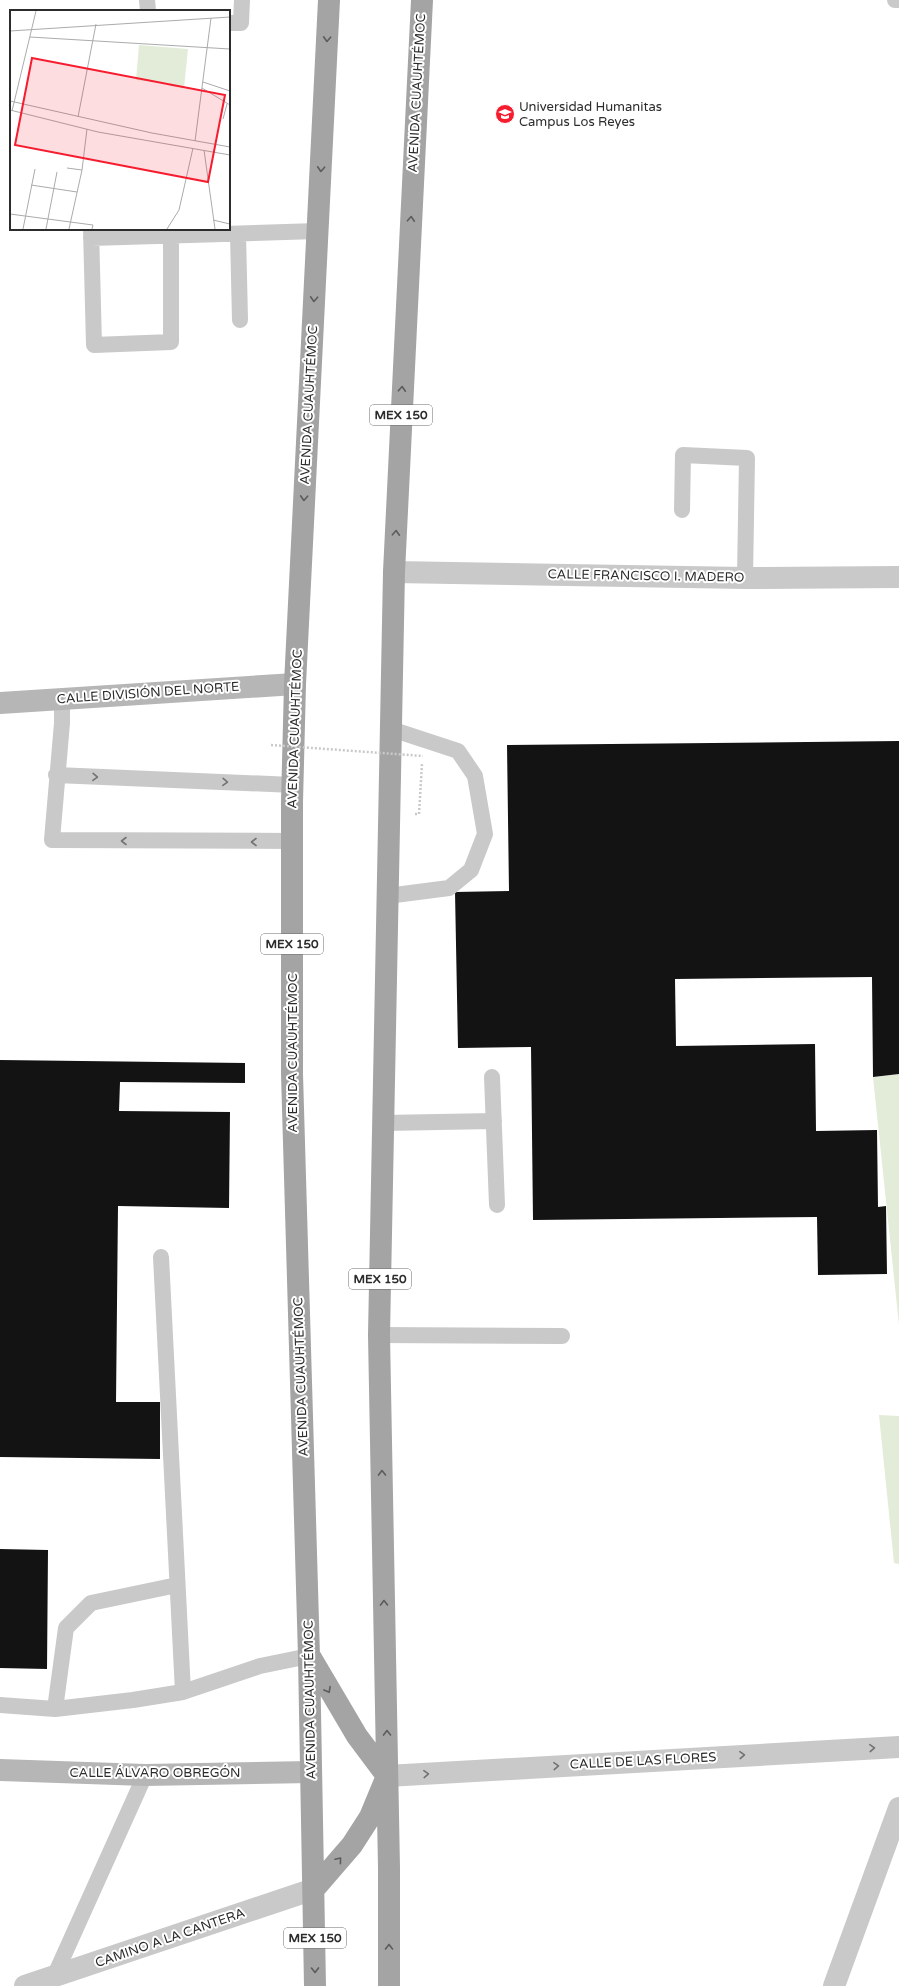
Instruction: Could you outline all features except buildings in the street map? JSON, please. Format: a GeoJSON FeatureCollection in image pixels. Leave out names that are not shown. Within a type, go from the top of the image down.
{"type":"FeatureCollection","features":[{"type":"Feature","properties":{"kind":"main road","name":"AVENIDA CUAUHTÉMOC"},"geometry":{"type":"LineString","coordinates":[[315,1986],[309,1656],[292,1074],[293,785],[295,684],[329,0]]}},
{"type":"Feature","properties":{"kind":"main road","name":"AVENIDA CUAUHTÉMOC"},"geometry":{"type":"LineString","coordinates":[[389,1986],[387,1776],[379,1335],[394,572],[422,0]]}},
{"type":"Feature","properties":{"kind":"main road"},"geometry":{"type":"LineString","coordinates":[[309,1656],[357,1736],[387,1776],[370,1817],[352,1845],[314,1890]]}},
{"type":"Feature","properties":{"kind":"street","name":"CALLE FRANCISCO I. MADERO"},"geometry":{"type":"LineString","coordinates":[[394,572],[745,578],[899,576]]}},
{"type":"Feature","properties":{"kind":"street","name":"CALLE DIVISIÓN DEL NORTE"},"geometry":{"type":"LineString","coordinates":[[0,703],[295,684]]}},
{"type":"Feature","properties":{"kind":"street","name":"CALLE DE LAS FLORES"},"geometry":{"type":"LineString","coordinates":[[387,1776],[899,1746]]}},
{"type":"Feature","properties":{"kind":"street","name":"CALLE ÁLVARO OBREGÓN"},"geometry":{"type":"LineString","coordinates":[[0,1770],[145,1775],[311,1772]]}},
{"type":"Feature","properties":{"kind":"street"},"geometry":{"type":"LineString","coordinates":[[834,1986],[899,1808]]}},
{"type":"Feature","properties":{"kind":"street","name":"CAMINO A LA CANTERA"},"geometry":{"type":"LineString","coordinates":[[25,1986],[314,1890]]}},
{"type":"Feature","properties":{"kind":"lane"},"geometry":{"type":"LineString","coordinates":[[147,0],[148,10]]}},
{"type":"Feature","properties":{"kind":"lane"},"geometry":{"type":"LineString","coordinates":[[230,23],[241,23],[242,0]]}},
{"type":"Feature","properties":{"kind":"lane"},"geometry":{"type":"LineString","coordinates":[[171,236],[171,342],[94,345],[91,234],[171,236],[317,231]]}},
{"type":"Feature","properties":{"kind":"lane"},"geometry":{"type":"LineString","coordinates":[[238,234],[240,320]]}},
{"type":"Feature","properties":{"kind":"lane"},"geometry":{"type":"LineString","coordinates":[[682,510],[683,455],[747,458],[745,578]]}},
{"type":"Feature","properties":{"kind":"lane"},"geometry":{"type":"LineString","coordinates":[[62,699],[62,723],[56,775],[52,840],[293,841]]}},
{"type":"Feature","properties":{"kind":"lane"},"geometry":{"type":"LineString","coordinates":[[387,896],[449,888],[471,870],[485,834],[475,776],[458,751],[391,729]]}},
{"type":"Feature","properties":{"kind":"lane"},"geometry":{"type":"LineString","coordinates":[[56,775],[293,785]]}},
{"type":"Feature","properties":{"kind":"lane"},"geometry":{"type":"LineString","coordinates":[[492,1077],[497,1205]]}},
{"type":"Feature","properties":{"kind":"lane"},"geometry":{"type":"LineString","coordinates":[[383,1123],[494,1121]]}},
{"type":"Feature","properties":{"kind":"lane"},"geometry":{"type":"LineString","coordinates":[[161,1257],[182,1692]]}},
{"type":"Feature","properties":{"kind":"lane"},"geometry":{"type":"LineString","coordinates":[[379,1335],[562,1336]]}},
{"type":"Feature","properties":{"kind":"lane"},"geometry":{"type":"LineString","coordinates":[[55,1709],[66,1628],[91,1603],[177,1585]]}},
{"type":"Feature","properties":{"kind":"lane"},"geometry":{"type":"LineString","coordinates":[[0,1706],[55,1709],[133,1700],[182,1692],[260,1666],[309,1656]]}},
{"type":"Feature","properties":{"kind":"lane"},"geometry":{"type":"LineString","coordinates":[[54,1977],[145,1775]]}},
{"type":"Feature","properties":{"kind":"path"},"geometry":{"type":"LineString","coordinates":[[271,745],[423,756],[419,814]]}},
{"type":"Feature","properties":{"kind":"green space"},"geometry":{"type":"Polygon","coordinates":[[[899,1074],[899,1325],[873,1077],[899,1074]]]}},
{"type":"Feature","properties":{"kind":"green space"},"geometry":{"type":"Polygon","coordinates":[[[879,1415],[899,1416],[899,1564],[894,1563],[879,1415]]]}},
{"type":"Feature","properties":{"kind":"place","name":"Universidad Humanitas Campus Los Reyes"},"geometry":{"type":"Point","coordinates":[505,114]}}]}
